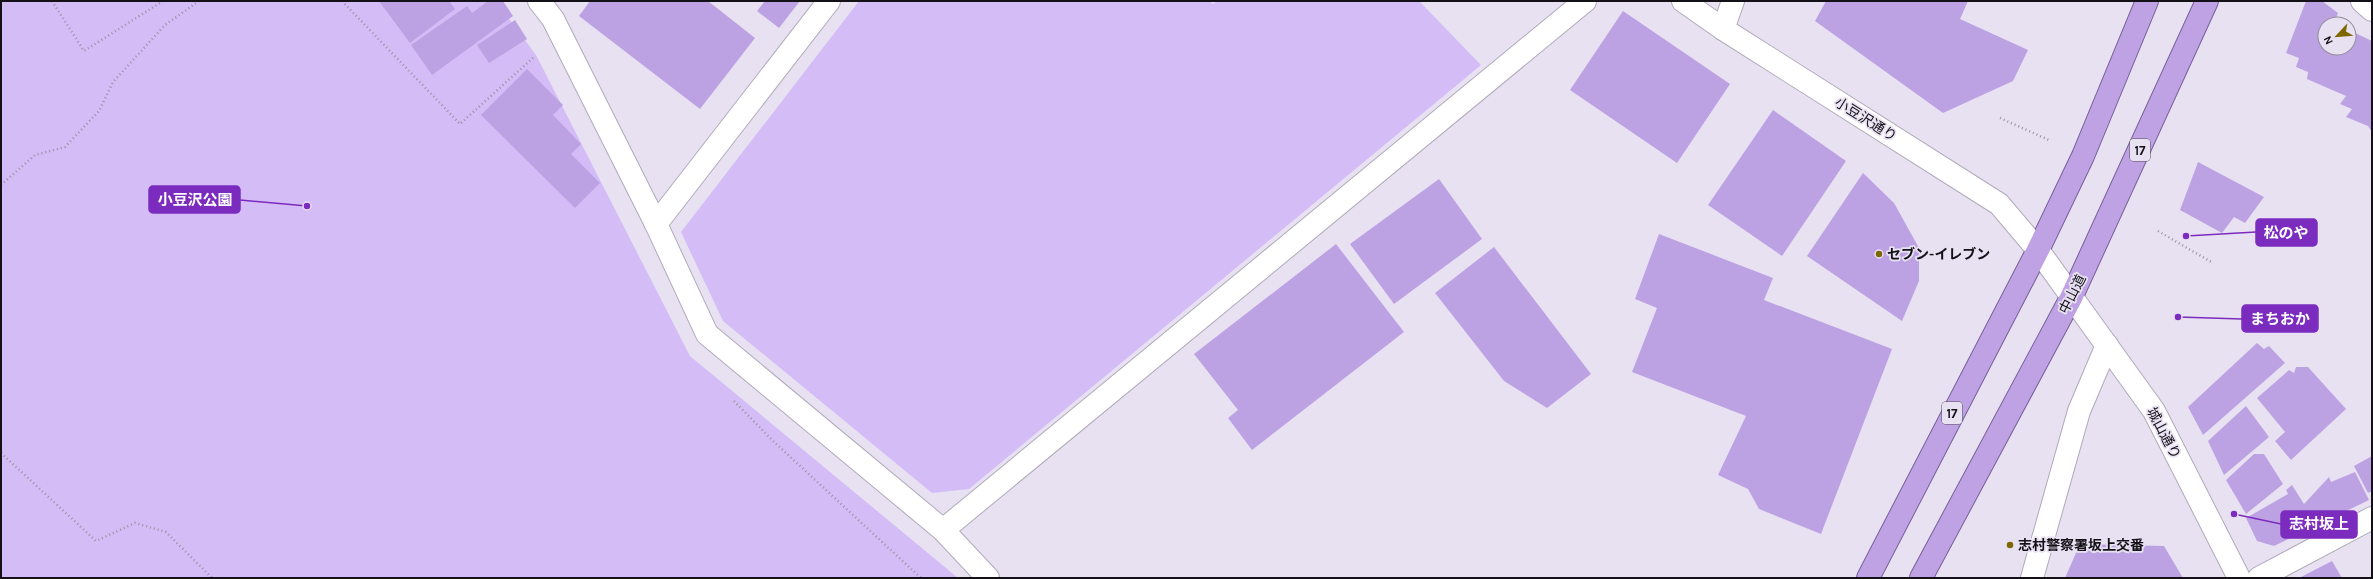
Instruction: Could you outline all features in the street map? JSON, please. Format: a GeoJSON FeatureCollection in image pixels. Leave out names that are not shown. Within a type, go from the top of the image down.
{"type":"FeatureCollection","features":[{"type":"Feature","properties":{"kind":"highway","name":"17"},"geometry":{"type":"LineString","coordinates":[[1868,578],[2038,250],[2083,156],[2147,1]]}},
{"type":"Feature","properties":{"kind":"highway","name":"中山道"},"geometry":{"type":"LineString","coordinates":[[1921,578],[2071,298],[2207,1]]}},
{"type":"Feature","properties":{"kind":"street"},"geometry":{"type":"LineString","coordinates":[[540,1],[553,19],[656,224],[707,334],[942,530],[988,578]]}},
{"type":"Feature","properties":{"kind":"street"},"geometry":{"type":"LineString","coordinates":[[656,224],[829,1]]}},
{"type":"Feature","properties":{"kind":"street"},"geometry":{"type":"LineString","coordinates":[[942,530],[1585,1]]}},
{"type":"Feature","properties":{"kind":"street","name":"小豆沢通り"},"geometry":{"type":"LineString","coordinates":[[1683,1],[1723,29],[1999,204],[2038,250],[2071,298]]}},
{"type":"Feature","properties":{"kind":"street"},"geometry":{"type":"LineString","coordinates":[[1723,29],[1733,1]]}},
{"type":"Feature","properties":{"kind":"street"},"geometry":{"type":"LineString","coordinates":[[2362,1],[2372,10]]}},
{"type":"Feature","properties":{"kind":"street","name":"城山通り"},"geometry":{"type":"LineString","coordinates":[[2071,298],[2154,411],[2239,578]]}},
{"type":"Feature","properties":{"kind":"street"},"geometry":{"type":"LineString","coordinates":[[2032,578],[2079,411],[2106,345]]}},
{"type":"Feature","properties":{"kind":"street"},"geometry":{"type":"LineString","coordinates":[[2259,578],[2372,518]]}},
{"type":"Feature","properties":{"kind":"path"},"geometry":{"type":"LineString","coordinates":[[52,1],[84,51],[163,1]]}},
{"type":"Feature","properties":{"kind":"path"},"geometry":{"type":"LineString","coordinates":[[1,185],[35,155],[65,147],[99,111],[113,82],[165,25],[199,1]]}},
{"type":"Feature","properties":{"kind":"path"},"geometry":{"type":"LineString","coordinates":[[342,1],[460,124],[536,55],[540,62]]}},
{"type":"Feature","properties":{"kind":"path"},"geometry":{"type":"LineString","coordinates":[[2000,118],[2051,141]]}},
{"type":"Feature","properties":{"kind":"path"},"geometry":{"type":"LineString","coordinates":[[2158,231],[2213,263]]}},
{"type":"Feature","properties":{"kind":"path"},"geometry":{"type":"LineString","coordinates":[[728,395],[772,440],[921,578]]}},
{"type":"Feature","properties":{"kind":"path"},"geometry":{"type":"LineString","coordinates":[[1,453],[96,541],[135,522],[166,532],[212,578]]}},
{"type":"Feature","properties":{"kind":"shaded area"},"geometry":{"type":"Polygon","coordinates":[[[1,1],[496,1],[536,55],[690,356],[958,578],[1,578],[1,1]]]}},
{"type":"Feature","properties":{"kind":"shaded area"},"geometry":{"type":"Polygon","coordinates":[[[859,1],[1209,1],[1213,4],[1217,1],[1419,1],[1481,65],[969,489],[932,493],[723,321],[681,232],[859,1]]]}},
{"type":"Feature","properties":{"kind":"building"},"geometry":{"type":"Polygon","coordinates":[[[379,1],[449,1],[455,9],[410,43],[379,1]]]}},
{"type":"Feature","properties":{"kind":"building"},"geometry":{"type":"Polygon","coordinates":[[[488,1],[503,1],[513,16],[432,75],[411,45],[467,6],[472,13],[488,1]]]}},
{"type":"Feature","properties":{"kind":"building"},"geometry":{"type":"Polygon","coordinates":[[[590,1],[708,1],[755,38],[700,109],[579,16],[590,1]]]}},
{"type":"Feature","properties":{"kind":"building"},"geometry":{"type":"Polygon","coordinates":[[[765,1],[800,1],[779,28],[757,11],[765,1]]]}},
{"type":"Feature","properties":{"kind":"building"},"geometry":{"type":"Polygon","coordinates":[[[1826,1],[1968,1],[1960,19],[2028,50],[2013,81],[1943,113],[1815,21],[1826,1]]]}},
{"type":"Feature","properties":{"kind":"building"},"geometry":{"type":"Polygon","coordinates":[[[2306,1],[2322,1],[2338,13],[2337,16],[2317,16],[2317,56],[2357,56],[2357,34],[2372,41],[2372,132],[2368,126],[2346,117],[2352,109],[2340,104],[2346,96],[2307,79],[2308,72],[2296,67],[2299,58],[2286,53],[2306,1]]]}},
{"type":"Feature","properties":{"kind":"building"},"geometry":{"type":"Polygon","coordinates":[[[1623,11],[1730,84],[1677,163],[1570,90],[1623,11]]]}},
{"type":"Feature","properties":{"kind":"building"},"geometry":{"type":"Polygon","coordinates":[[[515,20],[527,39],[489,63],[477,45],[515,20]]]}},
{"type":"Feature","properties":{"kind":"building"},"geometry":{"type":"Polygon","coordinates":[[[527,69],[563,105],[553,115],[581,144],[571,154],[600,183],[575,208],[481,115],[527,69]]]}},
{"type":"Feature","properties":{"kind":"building"},"geometry":{"type":"Polygon","coordinates":[[[1773,110],[1846,161],[1782,256],[1708,205],[1773,110]]]}},
{"type":"Feature","properties":{"kind":"building"},"geometry":{"type":"Polygon","coordinates":[[[2198,162],[2264,197],[2245,223],[2234,217],[2222,233],[2180,210],[2198,162]]]}},
{"type":"Feature","properties":{"kind":"building"},"geometry":{"type":"Polygon","coordinates":[[[1863,173],[1894,203],[1919,248],[1919,281],[1902,321],[1807,256],[1863,173]]]}},
{"type":"Feature","properties":{"kind":"building"},"geometry":{"type":"Polygon","coordinates":[[[1439,179],[1482,239],[1394,304],[1350,244],[1439,179]]]}},
{"type":"Feature","properties":{"kind":"building"},"geometry":{"type":"Polygon","coordinates":[[[1659,234],[1773,278],[1764,300],[1892,349],[1821,534],[1759,509],[1748,489],[1718,475],[1746,416],[1632,372],[1657,308],[1635,299],[1659,234]]]}},
{"type":"Feature","properties":{"kind":"building"},"geometry":{"type":"Polygon","coordinates":[[[1336,244],[1404,332],[1252,450],[1228,418],[1238,410],[1194,354],[1336,244]]]}},
{"type":"Feature","properties":{"kind":"building"},"geometry":{"type":"Polygon","coordinates":[[[1494,247],[1591,374],[1547,408],[1504,381],[1435,293],[1494,247]]]}},
{"type":"Feature","properties":{"kind":"building"},"geometry":{"type":"Polygon","coordinates":[[[2257,343],[2264,349],[2269,346],[2285,363],[2203,435],[2188,407],[2257,343]]]}},
{"type":"Feature","properties":{"kind":"building"},"geometry":{"type":"Polygon","coordinates":[[[2296,367],[2308,367],[2346,409],[2291,460],[2275,441],[2285,432],[2257,398],[2289,370],[2294,373],[2296,367]]]}},
{"type":"Feature","properties":{"kind":"building"},"geometry":{"type":"Polygon","coordinates":[[[2246,406],[2269,437],[2224,475],[2208,441],[2246,406]]]}},
{"type":"Feature","properties":{"kind":"building"},"geometry":{"type":"Polygon","coordinates":[[[2254,454],[2264,454],[2283,484],[2246,514],[2226,480],[2254,454]]]}},
{"type":"Feature","properties":{"kind":"building"},"geometry":{"type":"Polygon","coordinates":[[[2372,456],[2372,491],[2368,493],[2354,466],[2372,456]]]}},
{"type":"Feature","properties":{"kind":"building"},"geometry":{"type":"Polygon","coordinates":[[[2355,472],[2369,500],[2274,546],[2257,541],[2246,518],[2288,494],[2286,490],[2292,485],[2304,504],[2329,477],[2331,482],[2355,472]]]}},
{"type":"Feature","properties":{"kind":"building"},"geometry":{"type":"Polygon","coordinates":[[[2080,544],[2164,546],[2183,578],[2065,578],[2080,544]]]}},
{"type":"Feature","properties":{"kind":"building"},"geometry":{"type":"Polygon","coordinates":[[[2332,561],[2342,578],[2299,578],[2332,561]]]}},
{"type":"Feature","properties":{"kind":"place","name":"小豆沢公園"},"geometry":{"type":"Point","coordinates":[307,206]}},
{"type":"Feature","properties":{"kind":"place","name":"松のや"},"geometry":{"type":"Point","coordinates":[2186,236]}},
{"type":"Feature","properties":{"kind":"place","name":"セブン-イレブン"},"geometry":{"type":"Point","coordinates":[1879,254]}},
{"type":"Feature","properties":{"kind":"place","name":"まちおか"},"geometry":{"type":"Point","coordinates":[2178,317]}},
{"type":"Feature","properties":{"kind":"place","name":"志村坂上"},"geometry":{"type":"Point","coordinates":[2234,514]}},
{"type":"Feature","properties":{"kind":"place","name":"志村警察署坂上交番"},"geometry":{"type":"Point","coordinates":[2010,545]}}]}
